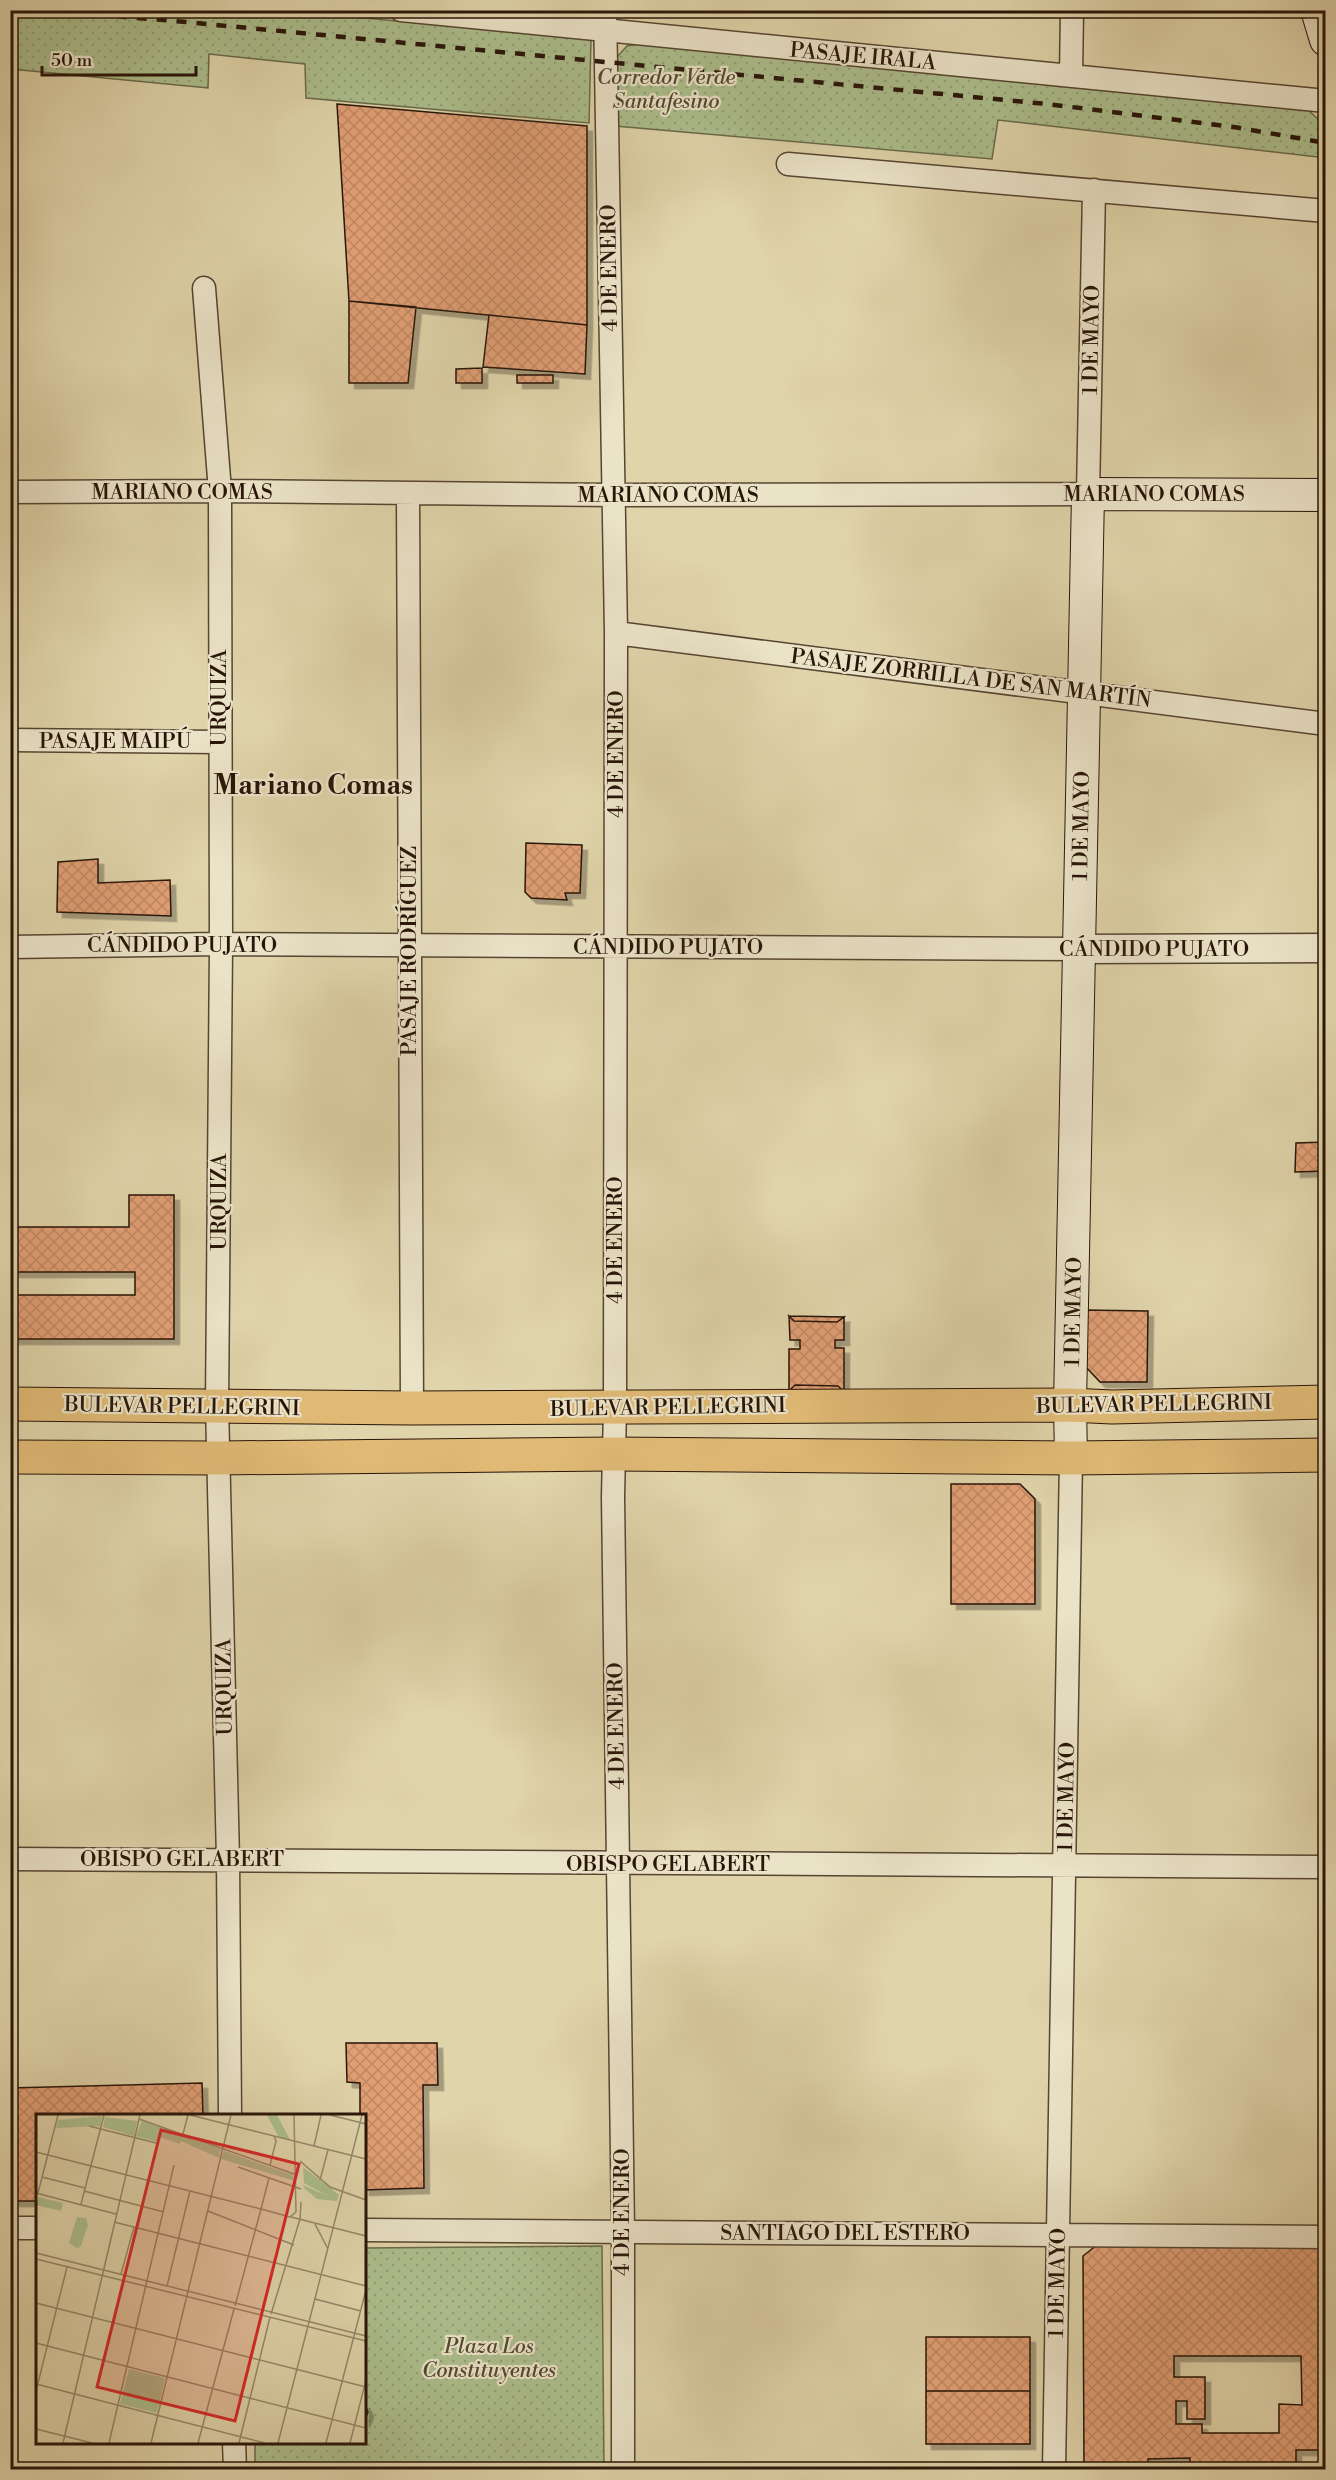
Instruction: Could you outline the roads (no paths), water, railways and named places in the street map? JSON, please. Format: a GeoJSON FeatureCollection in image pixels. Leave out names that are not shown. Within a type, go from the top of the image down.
{"type":"FeatureCollection","features":[{"type":"Feature","properties":{"kind":"main road"},"geometry":{"type":"LineString","coordinates":[[1317,10],[1326,40]]}},
{"type":"Feature","properties":{"kind":"main road","name":"MARIANO COMAS"},"geometry":{"type":"LineString","coordinates":[[1088,494],[1326,495]]}},
{"type":"Feature","properties":{"kind":"main road","name":"1 DE MAYO"},"geometry":{"type":"LineString","coordinates":[[1071,1458],[1082,693],[1088,494]]}},
{"type":"Feature","properties":{"kind":"main road","name":"BULEVAR PELLEGRINI"},"geometry":{"type":"LineString","coordinates":[[10,1404],[615,1408],[1112,1407],[1326,1402]]}},
{"type":"Feature","properties":{"kind":"main road"},"geometry":{"type":"LineString","coordinates":[[10,1457],[219,1458],[613,1454],[1071,1458],[1326,1455]]}},
{"type":"Feature","properties":{"kind":"street","name":"PASAJE IRALA"},"geometry":{"type":"LineString","coordinates":[[401,10],[604,21],[1071,76],[1326,101]]}},
{"type":"Feature","properties":{"kind":"street"},"geometry":{"type":"LineString","coordinates":[[1071,76],[1072,10]]}},
{"type":"Feature","properties":{"kind":"street","name":"4 DE ENERO"},"geometry":{"type":"LineString","coordinates":[[604,21],[614,495],[616,947],[613,1454],[623,2231],[623,2469]]}},
{"type":"Feature","properties":{"kind":"street"},"geometry":{"type":"LineString","coordinates":[[788,164],[1326,211]]}},
{"type":"Feature","properties":{"kind":"street","name":"1 DE MAYO"},"geometry":{"type":"LineString","coordinates":[[1088,494],[1094,190]]}},
{"type":"Feature","properties":{"kind":"street","name":"URQUIZA"},"geometry":{"type":"LineString","coordinates":[[204,288],[220,491],[221,944],[217,1405],[228,1859],[230,2114]]}},
{"type":"Feature","properties":{"kind":"street","name":"MARIANO COMAS"},"geometry":{"type":"LineString","coordinates":[[10,492],[220,491],[614,495],[1088,494]]}},
{"type":"Feature","properties":{"kind":"street","name":"PASAJE RODRÍGUEZ"},"geometry":{"type":"LineString","coordinates":[[408,493],[412,1408]]}},
{"type":"Feature","properties":{"kind":"street","name":"PASAJE ZORRILLA DE SAN MARTÍN"},"geometry":{"type":"LineString","coordinates":[[615,633],[1326,724]]}},
{"type":"Feature","properties":{"kind":"street","name":"PASAJE MAIPÚ"},"geometry":{"type":"LineString","coordinates":[[10,740],[219,742]]}},
{"type":"Feature","properties":{"kind":"street","name":"CÁNDIDO PUJATO"},"geometry":{"type":"LineString","coordinates":[[10,947],[221,944],[1080,949],[1326,948]]}},
{"type":"Feature","properties":{"kind":"street","name":"1 DE MAYO"},"geometry":{"type":"LineString","coordinates":[[1054,2469],[1071,1458]]}},
{"type":"Feature","properties":{"kind":"street","name":"OBISPO GELABERT"},"geometry":{"type":"LineString","coordinates":[[10,1859],[1326,1867]]}},
{"type":"Feature","properties":{"kind":"street"},"geometry":{"type":"LineString","coordinates":[[10,2228],[36,2228]]}},
{"type":"Feature","properties":{"kind":"street","name":"SANTIAGO DEL ESTERO"},"geometry":{"type":"LineString","coordinates":[[366,2230],[1326,2237]]}},
{"type":"Feature","properties":{"kind":"street"},"geometry":{"type":"LineString","coordinates":[[234,2444],[235,2469]]}},
{"type":"Feature","properties":{"kind":"railway"},"geometry":{"type":"LineString","coordinates":[[37,10],[175,21],[1047,104],[1234,127],[1326,143]]}},
{"type":"Feature","properties":{"kind":"district","name":"Mariano Comas"},"geometry":{"type":"Point","coordinates":[313,785]}},
{"type":"Feature","properties":{"kind":"park label","name":"Corredor Verde Santafesino"},"geometry":{"type":"Point","coordinates":[666,89]}},
{"type":"Feature","properties":{"kind":"park label","name":"Plaza Los Constituyentes"},"geometry":{"type":"Point","coordinates":[489,2358]}}]}
